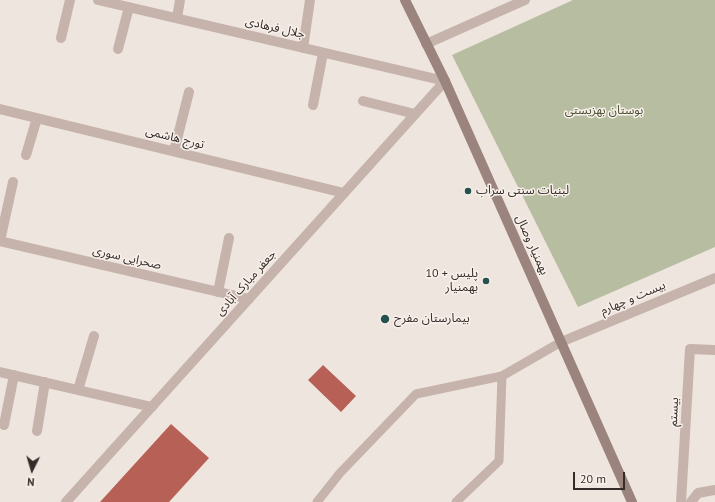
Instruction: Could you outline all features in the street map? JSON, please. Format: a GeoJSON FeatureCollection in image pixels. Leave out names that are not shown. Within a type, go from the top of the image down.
{"type":"FeatureCollection","features":[{"type":"Feature","properties":{"kind":"main road","name":"بهمنیار وصال"},"geometry":{"type":"LineString","coordinates":[[405,0],[445,81],[632,502]]}},
{"type":"Feature","properties":{"kind":"street"},"geometry":{"type":"LineString","coordinates":[[61,38],[70,0]]}},
{"type":"Feature","properties":{"kind":"street","name":"جلال فرهادی"},"geometry":{"type":"LineString","coordinates":[[98,0],[445,81]]}},
{"type":"Feature","properties":{"kind":"street"},"geometry":{"type":"LineString","coordinates":[[177,18],[180,0]]}},
{"type":"Feature","properties":{"kind":"street"},"geometry":{"type":"LineString","coordinates":[[303,48],[310,0]]}},
{"type":"Feature","properties":{"kind":"street"},"geometry":{"type":"LineString","coordinates":[[426,44],[525,0]]}},
{"type":"Feature","properties":{"kind":"street"},"geometry":{"type":"LineString","coordinates":[[118,49],[129,7]]}},
{"type":"Feature","properties":{"kind":"street"},"geometry":{"type":"LineString","coordinates":[[313,105],[323,53]]}},
{"type":"Feature","properties":{"kind":"street","name":"جعفر مبارک آبادی"},"geometry":{"type":"LineString","coordinates":[[66,502],[445,81]]}},
{"type":"Feature","properties":{"kind":"street"},"geometry":{"type":"LineString","coordinates":[[174,151],[188,92]]}},
{"type":"Feature","properties":{"kind":"street"},"geometry":{"type":"LineString","coordinates":[[363,101],[415,114]]}},
{"type":"Feature","properties":{"kind":"street","name":"تورج هاشمی"},"geometry":{"type":"LineString","coordinates":[[0,109],[344,193]]}},
{"type":"Feature","properties":{"kind":"street"},"geometry":{"type":"LineString","coordinates":[[26,154],[37,118]]}},
{"type":"Feature","properties":{"kind":"street"},"geometry":{"type":"LineString","coordinates":[[0,241],[13,182]]}},
{"type":"Feature","properties":{"kind":"street"},"geometry":{"type":"LineString","coordinates":[[218,292],[229,238]]}},
{"type":"Feature","properties":{"kind":"street","name":"صحرایی سوری"},"geometry":{"type":"LineString","coordinates":[[0,241],[249,299]]}},
{"type":"Feature","properties":{"kind":"street","name":"بیست و چهارم"},"geometry":{"type":"LineString","coordinates":[[561,342],[715,278]]}},
{"type":"Feature","properties":{"kind":"street"},"geometry":{"type":"LineString","coordinates":[[78,390],[94,336]]}},
{"type":"Feature","properties":{"kind":"street","name":"بیستم"},"geometry":{"type":"LineString","coordinates":[[681,502],[690,349],[715,350]]}},
{"type":"Feature","properties":{"kind":"street"},"geometry":{"type":"LineString","coordinates":[[0,372],[152,407]]}},
{"type":"Feature","properties":{"kind":"street"},"geometry":{"type":"LineString","coordinates":[[4,425],[14,375]]}},
{"type":"Feature","properties":{"kind":"street"},"geometry":{"type":"LineString","coordinates":[[37,431],[45,382]]}},
{"type":"Feature","properties":{"kind":"street"},"geometry":{"type":"LineString","coordinates":[[691,502],[698,493],[715,490]]}},
{"type":"Feature","properties":{"kind":"lane"},"geometry":{"type":"LineString","coordinates":[[317,502],[340,473],[416,394],[502,376],[561,342]]}},
{"type":"Feature","properties":{"kind":"lane"},"geometry":{"type":"LineString","coordinates":[[456,502],[499,461],[502,376]]}},
{"type":"Feature","properties":{"kind":"green space","name":"بوستان بهزیستی"},"geometry":{"type":"Polygon","coordinates":[[[573,0],[715,0],[715,247],[578,307],[452,55],[573,0]]]}},
{"type":"Feature","properties":{"kind":"building"},"geometry":{"type":"Polygon","coordinates":[[[323,365],[356,396],[341,412],[308,380],[323,365]]]}},
{"type":"Feature","properties":{"kind":"building"},"geometry":{"type":"Polygon","coordinates":[[[171,424],[209,458],[169,502],[100,502],[171,424]]]}},
{"type":"Feature","properties":{"kind":"place","name":"لبنیات سنتی سراب"},"geometry":{"type":"Point","coordinates":[468,191]}},
{"type":"Feature","properties":{"kind":"place","name":"پلیس + 10 بهمنیار"},"geometry":{"type":"Point","coordinates":[486,281]}},
{"type":"Feature","properties":{"kind":"place","name":"بیمارستان مفرح"},"geometry":{"type":"Point","coordinates":[385,319]}}]}
